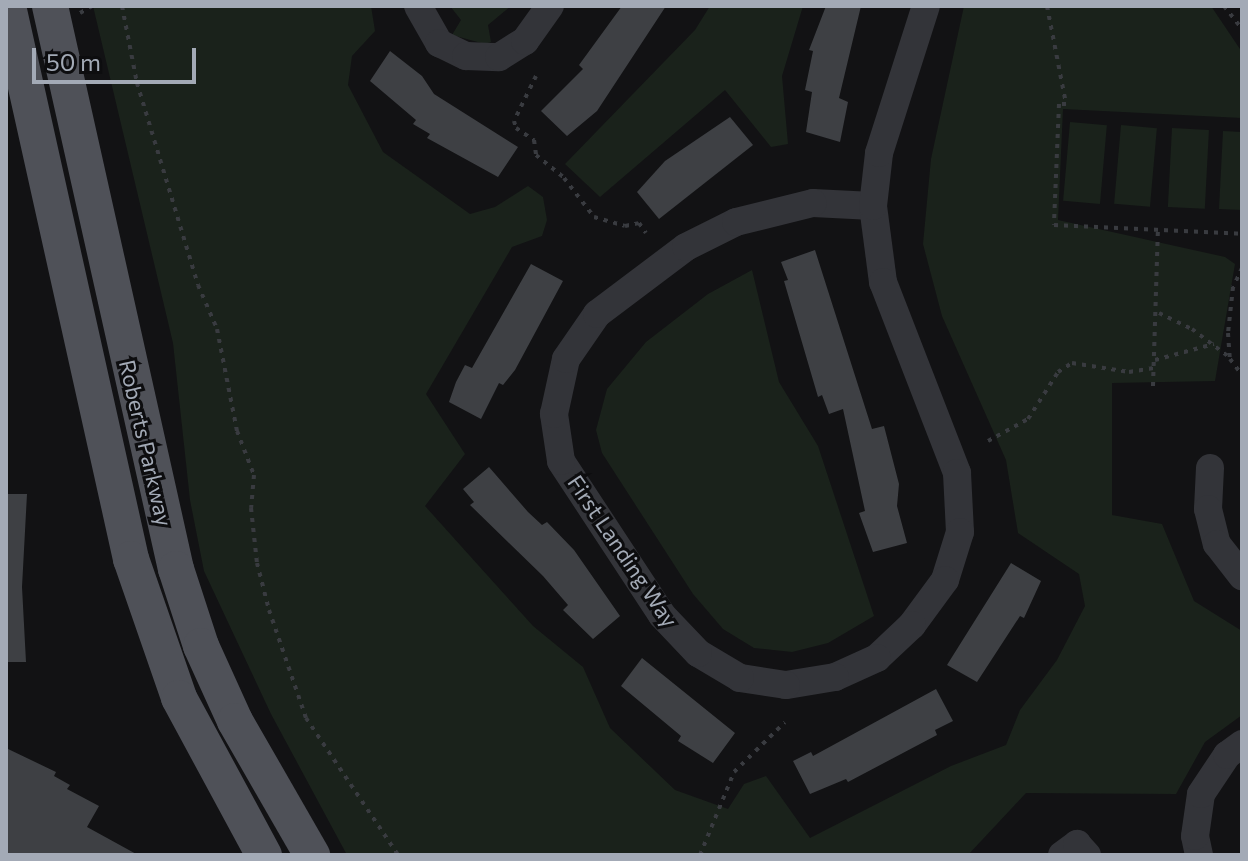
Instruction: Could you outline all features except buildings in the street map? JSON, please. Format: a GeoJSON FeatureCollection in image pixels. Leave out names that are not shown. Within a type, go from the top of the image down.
{"type":"FeatureCollection","features":[{"type":"Feature","properties":{"kind":"main road","name":"Roberts Parkway"},"geometry":{"type":"LineString","coordinates":[[8,6],[131,559],[179,698],[264,855]]}},
{"type":"Feature","properties":{"kind":"main road","name":"Roberts Parkway"},"geometry":{"type":"LineString","coordinates":[[50,6],[176,569],[201,646],[235,721],[312,855]]}},
{"type":"Feature","properties":{"kind":"street"},"geometry":{"type":"LineString","coordinates":[[418,6],[439,43],[466,56],[499,57],[525,41],[550,6]]}},
{"type":"Feature","properties":{"kind":"street","name":"First Landing Way"},"geometry":{"type":"LineString","coordinates":[[873,206],[813,203],[773,210],[686,247],[597,314],[566,359],[554,414],[561,461],[662,615],[698,653],[740,678],[786,685],[835,677],[877,658],[912,625],[945,580],[960,532],[957,473],[883,282],[873,206],[879,153],[926,6]]}},
{"type":"Feature","properties":{"kind":"street"},"geometry":{"type":"LineString","coordinates":[[1210,468],[1208,509],[1217,544],[1242,576]]}},
{"type":"Feature","properties":{"kind":"street"},"geometry":{"type":"LineString","coordinates":[[1199,855],[1195,836],[1201,794],[1227,755],[1242,744]]}},
{"type":"Feature","properties":{"kind":"street"},"geometry":{"type":"LineString","coordinates":[[1062,855],[1077,844],[1087,855]]}},
{"type":"Feature","properties":{"kind":"path"},"geometry":{"type":"LineString","coordinates":[[122,6],[156,145],[198,285],[217,329],[237,431],[254,475],[251,508],[257,563],[269,610],[306,718],[398,855]]}},
{"type":"Feature","properties":{"kind":"path"},"geometry":{"type":"LineString","coordinates":[[1047,6],[1066,106],[1059,104],[1054,225],[1242,234]]}},
{"type":"Feature","properties":{"kind":"path"},"geometry":{"type":"LineString","coordinates":[[1224,6],[1242,29]]}},
{"type":"Feature","properties":{"kind":"path"},"geometry":{"type":"LineString","coordinates":[[536,76],[514,121],[516,128],[534,140],[536,155],[564,178],[594,217],[611,223],[639,223],[646,233]]}},
{"type":"Feature","properties":{"kind":"path"},"geometry":{"type":"LineString","coordinates":[[1153,386],[1159,313],[1158,230]]}},
{"type":"Feature","properties":{"kind":"path"},"geometry":{"type":"LineString","coordinates":[[1230,359],[1230,306],[1242,268]]}},
{"type":"Feature","properties":{"kind":"path"},"geometry":{"type":"LineString","coordinates":[[1159,313],[1214,344],[1242,375]]}},
{"type":"Feature","properties":{"kind":"path"},"geometry":{"type":"LineString","coordinates":[[1155,360],[1214,344]]}},
{"type":"Feature","properties":{"kind":"path"},"geometry":{"type":"LineString","coordinates":[[988,441],[1028,419],[1058,372],[1072,363],[1129,372],[1154,368]]}},
{"type":"Feature","properties":{"kind":"path"},"geometry":{"type":"LineString","coordinates":[[700,855],[734,772],[785,722]]}},
{"type":"Feature","properties":{"kind":"shaded area"},"geometry":{"type":"Polygon","coordinates":[[[93,6],[371,6],[375,31],[352,56],[348,85],[383,152],[470,214],[495,207],[528,186],[543,197],[547,220],[542,236],[512,247],[426,394],[465,454],[425,506],[533,626],[583,667],[610,728],[675,790],[728,809],[744,784],[766,776],[810,838],[951,766],[1006,745],[1020,710],[1057,660],[1085,606],[1079,574],[1018,533],[1006,460],[942,316],[923,244],[931,159],[964,6],[1211,6],[1242,52],[1242,118],[1063,109],[1058,220],[1225,257],[1235,264],[1215,381],[1112,383],[1112,515],[1162,524],[1194,601],[1242,631],[1242,715],[1205,742],[1176,794],[1026,793],[968,855],[347,855],[271,714],[204,571],[190,500],[173,343],[93,6]]]}},
{"type":"Feature","properties":{"kind":"shaded area"},"geometry":{"type":"Polygon","coordinates":[[[450,6],[511,6],[488,25],[491,42],[485,44],[452,35],[461,20],[450,6]]]}},
{"type":"Feature","properties":{"kind":"shaded area"},"geometry":{"type":"Polygon","coordinates":[[[710,6],[803,6],[782,76],[788,144],[771,147],[725,90],[600,197],[565,164],[695,30],[710,6]]]}},
{"type":"Feature","properties":{"kind":"shaded area"},"geometry":{"type":"Polygon","coordinates":[[[1070,122],[1107,125],[1100,204],[1063,201],[1070,122]]]}},
{"type":"Feature","properties":{"kind":"shaded area"},"geometry":{"type":"Polygon","coordinates":[[[1121,125],[1157,128],[1150,207],[1114,204],[1121,125]]]}},
{"type":"Feature","properties":{"kind":"shaded area"},"geometry":{"type":"Polygon","coordinates":[[[1172,128],[1209,130],[1205,209],[1168,207],[1172,128]]]}},
{"type":"Feature","properties":{"kind":"shaded area"},"geometry":{"type":"Polygon","coordinates":[[[1223,131],[1242,132],[1242,210],[1219,209],[1223,131]]]}},
{"type":"Feature","properties":{"kind":"shaded area"},"geometry":{"type":"Polygon","coordinates":[[[752,270],[779,382],[818,446],[874,616],[828,643],[792,652],[754,648],[723,629],[693,594],[602,453],[596,430],[607,389],[646,342],[708,294],[752,270]]]}}]}
